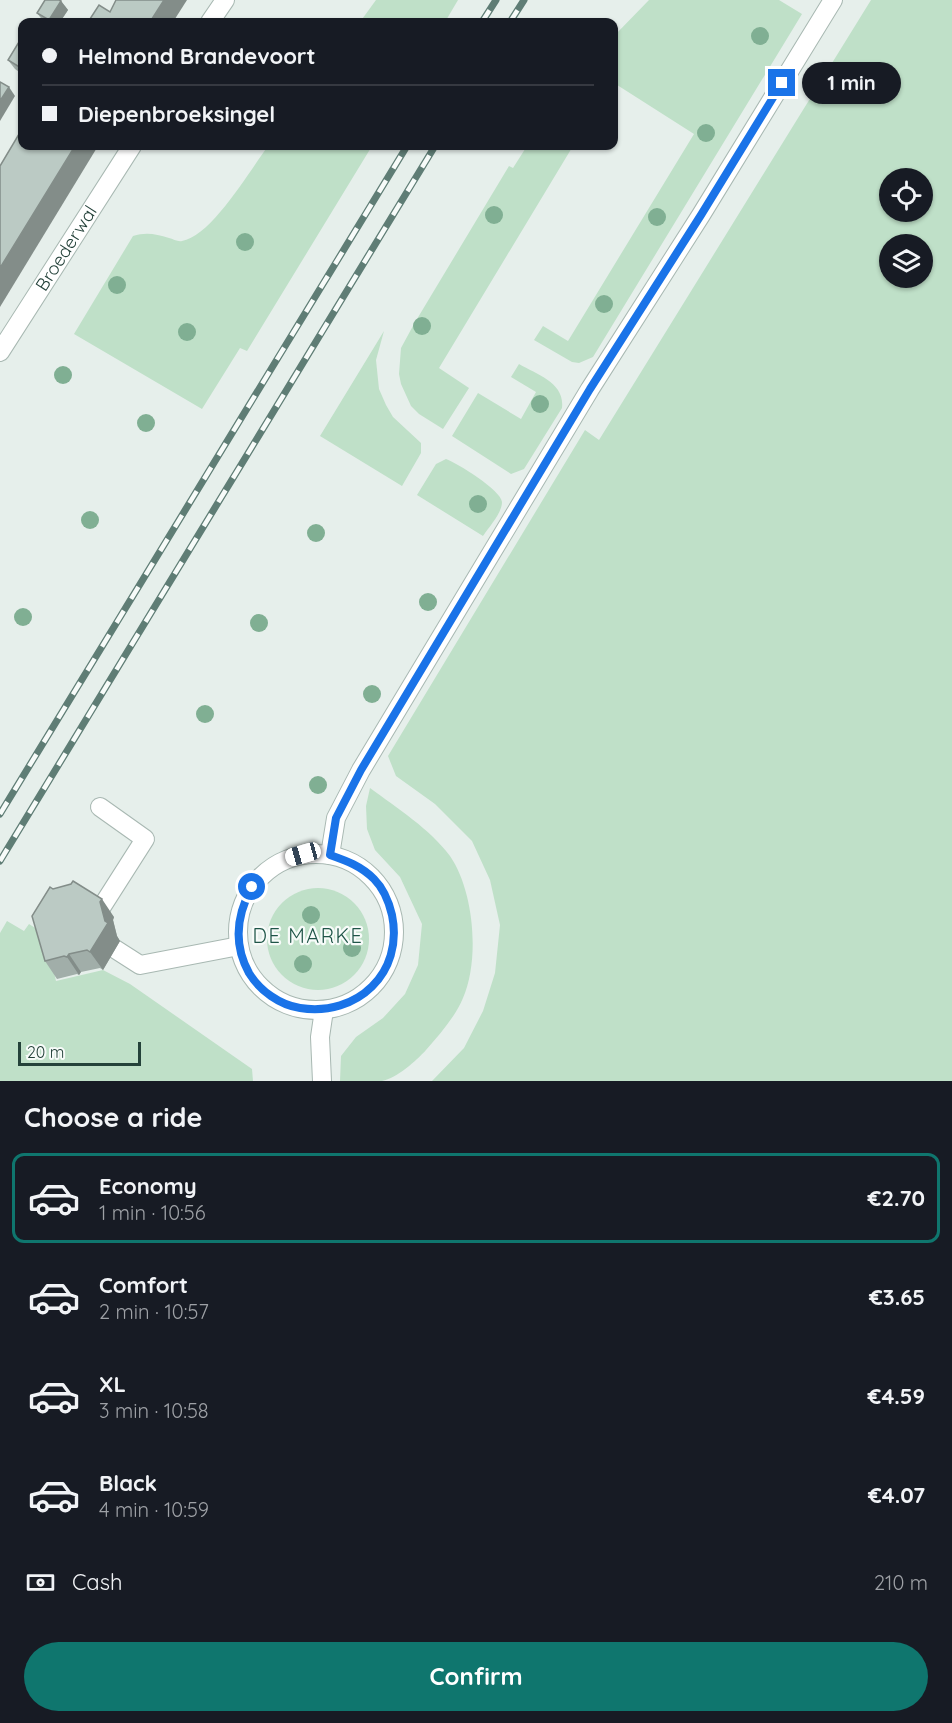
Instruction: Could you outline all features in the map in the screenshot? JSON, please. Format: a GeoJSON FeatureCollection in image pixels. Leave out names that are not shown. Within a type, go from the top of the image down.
{"type":"FeatureCollection","features":[{"type":"Feature","properties":{"kind":"street"},"geometry":{"type":"LineString","coordinates":[[213,18],[225,0]]}},
{"type":"Feature","properties":{"kind":"street"},"geometry":{"type":"LineString","coordinates":[[330,855],[336,818],[367,759],[590,389],[701,215],[833,0]]}},
{"type":"Feature","properties":{"kind":"street","name":"Broederwal"},"geometry":{"type":"LineString","coordinates":[[0,352],[129,150]]}},
{"type":"Feature","properties":{"kind":"street"},"geometry":{"type":"LineString","coordinates":[[100,807],[145,839],[101,908]]}},
{"type":"Feature","properties":{"kind":"street"},"geometry":{"type":"LineString","coordinates":[[303,854],[330,855],[355,864],[375,880],[389,902],[394,927],[392,954],[381,977],[362,996],[353,1001],[343,1006],[324,1010],[292,1007],[271,997],[254,980],[242,960],[237,926],[242,905],[252,887],[266,872],[283,860],[303,854]]}},
{"type":"Feature","properties":{"kind":"street"},"geometry":{"type":"LineString","coordinates":[[115,949],[140,965],[239,946]]}},
{"type":"Feature","properties":{"kind":"street"},"geometry":{"type":"LineString","coordinates":[[322,1081],[320,1038],[324,1010]]}},
{"type":"Feature","properties":{"kind":"green space"},"geometry":{"type":"Polygon","coordinates":[[[376,0],[458,0],[447,18],[363,18],[376,0]]]}},
{"type":"Feature","properties":{"kind":"green space"},"geometry":{"type":"Polygon","coordinates":[[[649,0],[779,0],[802,14],[593,357],[579,363],[572,362],[534,340],[543,326],[568,341],[694,134],[618,86],[618,32],[649,0]]]}},
{"type":"Feature","properties":{"kind":"green space"},"geometry":{"type":"Polygon","coordinates":[[[871,0],[952,0],[952,1081],[432,1081],[464,1048],[483,1011],[495,973],[500,925],[490,880],[472,841],[435,804],[396,776],[388,756],[585,430],[599,440],[871,0]]]}},
{"type":"Feature","properties":{"kind":"green space"},"geometry":{"type":"Polygon","coordinates":[[[265,150],[370,150],[247,351],[240,348],[202,409],[74,334],[133,236],[151,234],[180,241],[193,237],[205,228],[230,201],[265,150]]]}},
{"type":"Feature","properties":{"kind":"green space"},"geometry":{"type":"Polygon","coordinates":[[[524,150],[571,150],[439,368],[469,388],[443,429],[419,414],[411,406],[399,374],[401,348],[509,166],[513,168],[524,150]]]}},
{"type":"Feature","properties":{"kind":"green space"},"geometry":{"type":"Polygon","coordinates":[[[384,331],[376,360],[379,389],[393,417],[421,443],[421,453],[402,486],[320,436],[384,331]]]}},
{"type":"Feature","properties":{"kind":"green space"},"geometry":{"type":"Polygon","coordinates":[[[519,364],[555,386],[562,399],[562,408],[524,469],[511,474],[452,436],[478,393],[521,419],[536,392],[511,377],[519,364]]]}},
{"type":"Feature","properties":{"kind":"green space"},"geometry":{"type":"Polygon","coordinates":[[[446,459],[478,478],[500,497],[502,502],[500,511],[483,536],[417,495],[436,464],[446,459]]]}},
{"type":"Feature","properties":{"kind":"green space"},"geometry":{"type":"Polygon","coordinates":[[[370,788],[423,828],[450,856],[465,887],[469,906],[472,925],[472,964],[463,998],[456,1012],[437,1038],[412,1064],[400,1073],[382,1081],[340,1081],[341,1056],[356,1037],[383,1018],[405,994],[418,965],[422,924],[400,877],[375,850],[367,829],[366,806],[370,788]]]}},
{"type":"Feature","properties":{"kind":"green space"},"geometry":{"type":"Polygon","coordinates":[[[318,888],[338,891],[347,896],[361,910],[366,919],[369,939],[366,959],[361,968],[347,982],[338,987],[318,990],[298,987],[289,982],[275,968],[270,959],[267,939],[270,919],[275,910],[289,896],[298,891],[318,888]]]}},
{"type":"Feature","properties":{"kind":"green space"},"geometry":{"type":"Polygon","coordinates":[[[7,921],[24,931],[29,924],[46,935],[56,981],[103,970],[130,984],[252,1069],[253,1081],[0,1081],[0,933],[7,921]]]}},
{"type":"Feature","properties":{"kind":"building"},"geometry":{"type":"Polygon","coordinates":[[[45,0],[61,1],[50,18],[37,13],[45,0]]]}},
{"type":"Feature","properties":{"kind":"building"},"geometry":{"type":"Polygon","coordinates":[[[116,0],[164,0],[153,18],[91,18],[99,5],[110,12],[116,0]]]}},
{"type":"Feature","properties":{"kind":"building"},"geometry":{"type":"Polygon","coordinates":[[[18,44],[18,66],[8,60],[18,44]]]}},
{"type":"Feature","properties":{"kind":"building"},"geometry":{"type":"Polygon","coordinates":[[[0,82],[9,87],[0,101],[0,82]]]}},
{"type":"Feature","properties":{"kind":"building"},"geometry":{"type":"Polygon","coordinates":[[[18,136],[18,150],[73,150],[0,268],[0,166],[18,136]]]}},
{"type":"Feature","properties":{"kind":"building"},"geometry":{"type":"Polygon","coordinates":[[[73,881],[102,899],[100,902],[105,921],[108,923],[90,952],[87,950],[45,961],[32,916],[50,887],[53,889],[71,884],[73,881]]]}},
{"type":"Feature","properties":{"kind":"railway"},"geometry":{"type":"LineString","coordinates":[[485,18],[496,0]]}},
{"type":"Feature","properties":{"kind":"railway"},"geometry":{"type":"LineString","coordinates":[[513,18],[524,0]]}},
{"type":"Feature","properties":{"kind":"railway"},"geometry":{"type":"LineString","coordinates":[[0,814],[405,150]]}},
{"type":"Feature","properties":{"kind":"railway"},"geometry":{"type":"LineString","coordinates":[[0,861],[433,150]]}},
{"type":"Feature","properties":{"kind":"district","name":"DE MARKE"},"geometry":{"type":"Point","coordinates":[308,936]}},
{"type":"Feature","properties":{"kind":"route"},"geometry":{"type":"LineString","coordinates":[[252,887],[242,905],[237,926],[239,946],[242,960],[254,980],[271,997],[292,1007],[315,1011],[324,1010],[343,1006],[362,996],[381,977],[392,954],[394,927],[389,902],[375,880],[355,864],[330,855],[336,818],[361,770],[579,406],[782,83]]}}]}
